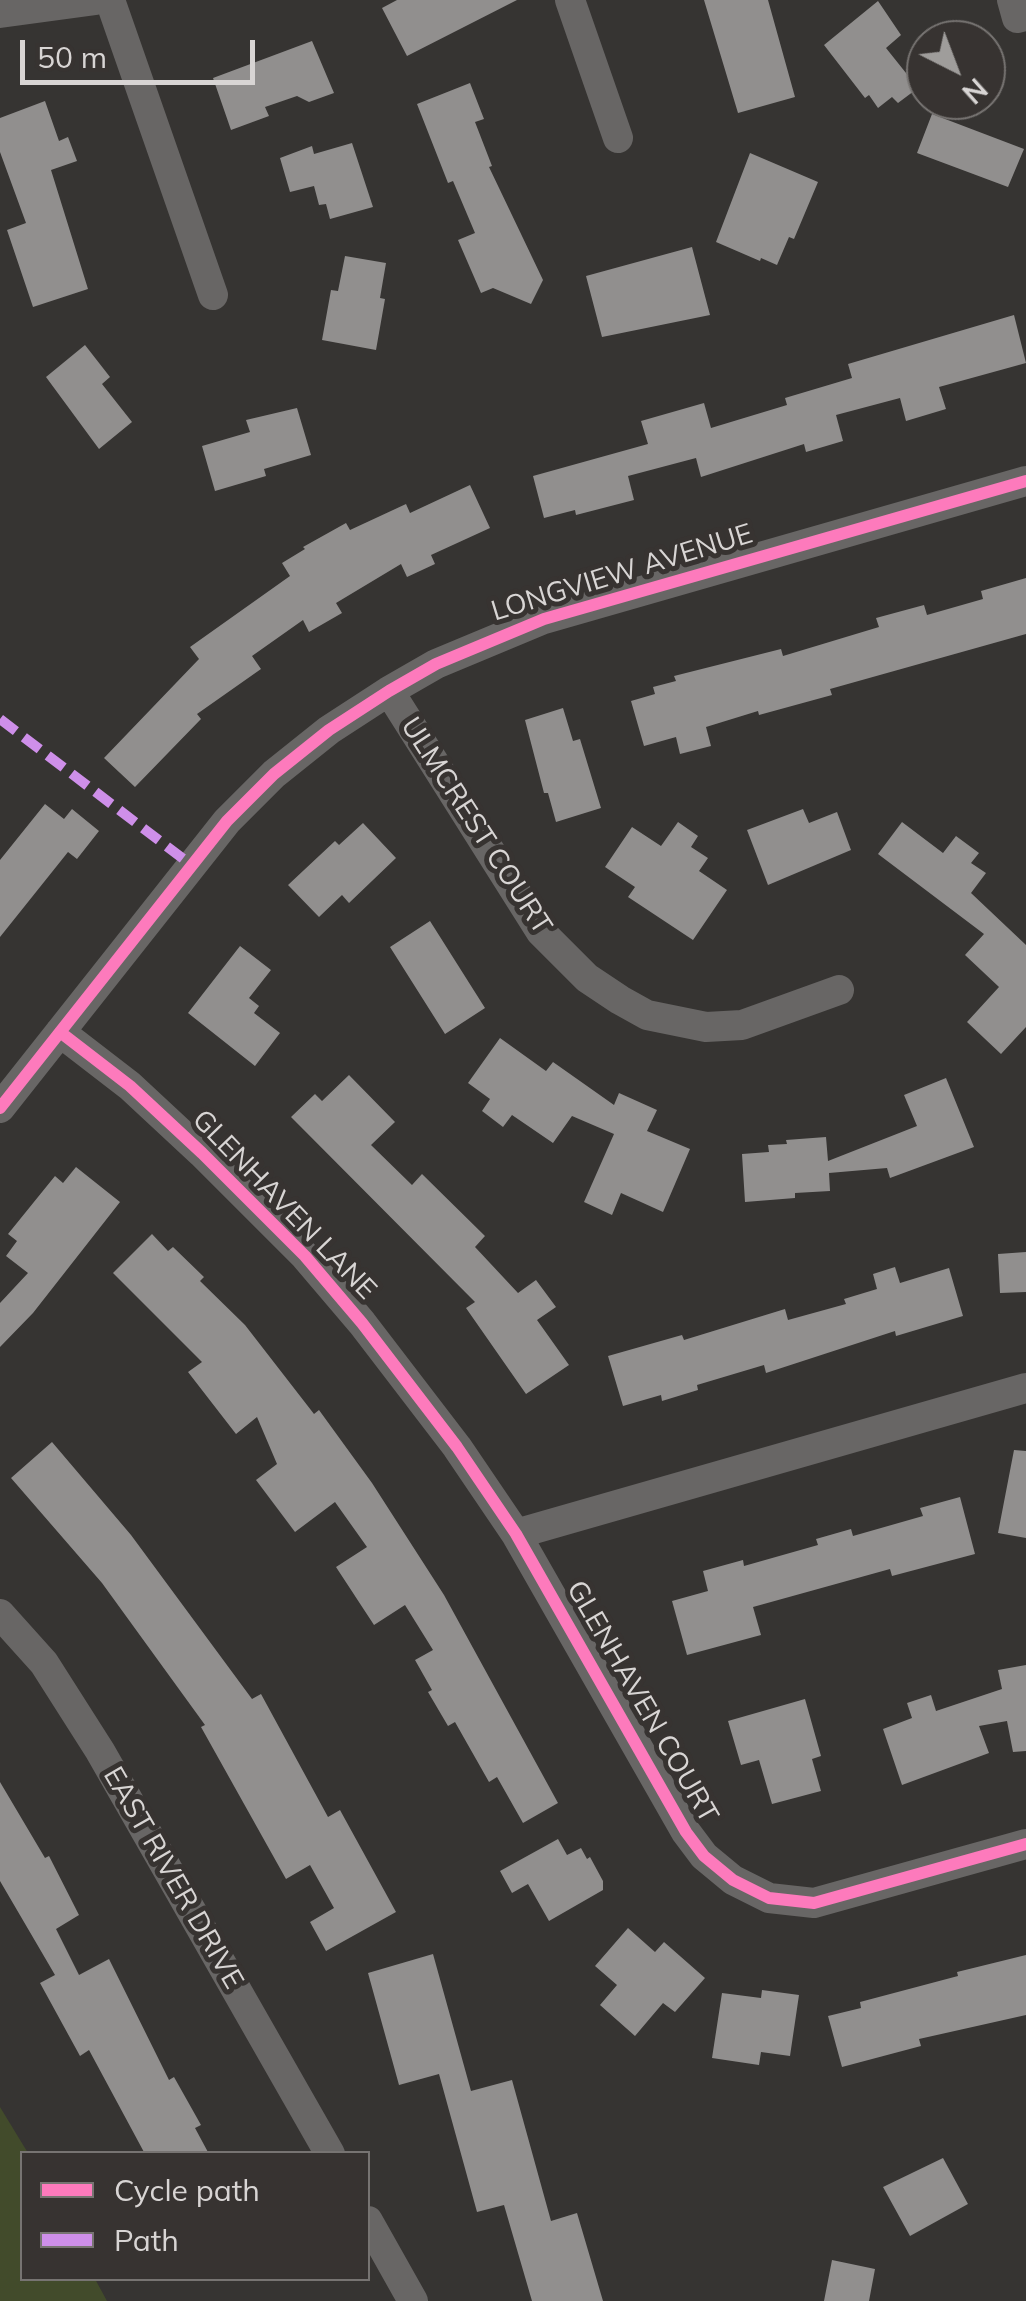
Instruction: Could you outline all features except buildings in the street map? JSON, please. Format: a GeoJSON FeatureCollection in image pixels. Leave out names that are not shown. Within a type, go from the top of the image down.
{"type":"FeatureCollection","features":[{"type":"Feature","properties":{"kind":"street"},"geometry":{"type":"LineString","coordinates":[[0,13],[96,0]]}},
{"type":"Feature","properties":{"kind":"street"},"geometry":{"type":"LineString","coordinates":[[110,0],[213,295]]}},
{"type":"Feature","properties":{"kind":"street"},"geometry":{"type":"LineString","coordinates":[[570,0],[618,138]]}},
{"type":"Feature","properties":{"kind":"street","name":"LONGVIEW AVENUE"},"geometry":{"type":"LineString","coordinates":[[0,1108],[227,821],[274,774],[315,741],[389,691],[436,664],[544,620],[1026,481]]}},
{"type":"Feature","properties":{"kind":"street","name":"ULMCREST COURT"},"geometry":{"type":"LineString","coordinates":[[389,691],[541,932],[586,978],[647,1015],[706,1027],[742,1025],[839,990]]}},
{"type":"Feature","properties":{"kind":"street","name":"GLENHAVEN LANE"},"geometry":{"type":"LineString","coordinates":[[60,1032],[159,1112],[305,1256],[408,1382],[516,1534]]}},
{"type":"Feature","properties":{"kind":"street"},"geometry":{"type":"LineString","coordinates":[[516,1534],[1026,1388]]}},
{"type":"Feature","properties":{"kind":"street","name":"GLENHAVEN COURT"},"geometry":{"type":"LineString","coordinates":[[516,1534],[686,1832],[704,1856],[733,1880],[769,1898],[814,1903],[1026,1844]]}},
{"type":"Feature","properties":{"kind":"street","name":"EAST RIVER DRIVE"},"geometry":{"type":"LineString","coordinates":[[0,1614],[44,1663],[100,1751],[328,2151]]}},
{"type":"Feature","properties":{"kind":"street"},"geometry":{"type":"LineString","coordinates":[[370,2225],[413,2301]]}},
{"type":"Feature","properties":{"kind":"green space"},"geometry":{"type":"Polygon","coordinates":[[[0,2107],[27,2151],[20,2151],[20,2281],[96,2281],[107,2301],[0,2301],[0,2107]]]}},
{"type":"Feature","properties":{"kind":"marked path"},"geometry":{"type":"LineString","coordinates":[[0,719],[190,864]]}},
{"type":"Feature","properties":{"kind":"cycle path"},"geometry":{"type":"LineString","coordinates":[[0,1108],[227,821],[274,774],[329,730],[389,691],[436,664],[544,619],[1026,481]]}},
{"type":"Feature","properties":{"kind":"cycle path"},"geometry":{"type":"LineString","coordinates":[[60,1032],[130,1086],[202,1153],[305,1256],[362,1323],[457,1447],[516,1534],[686,1832],[704,1856],[733,1880],[769,1898],[814,1903],[1026,1844]]}}]}
